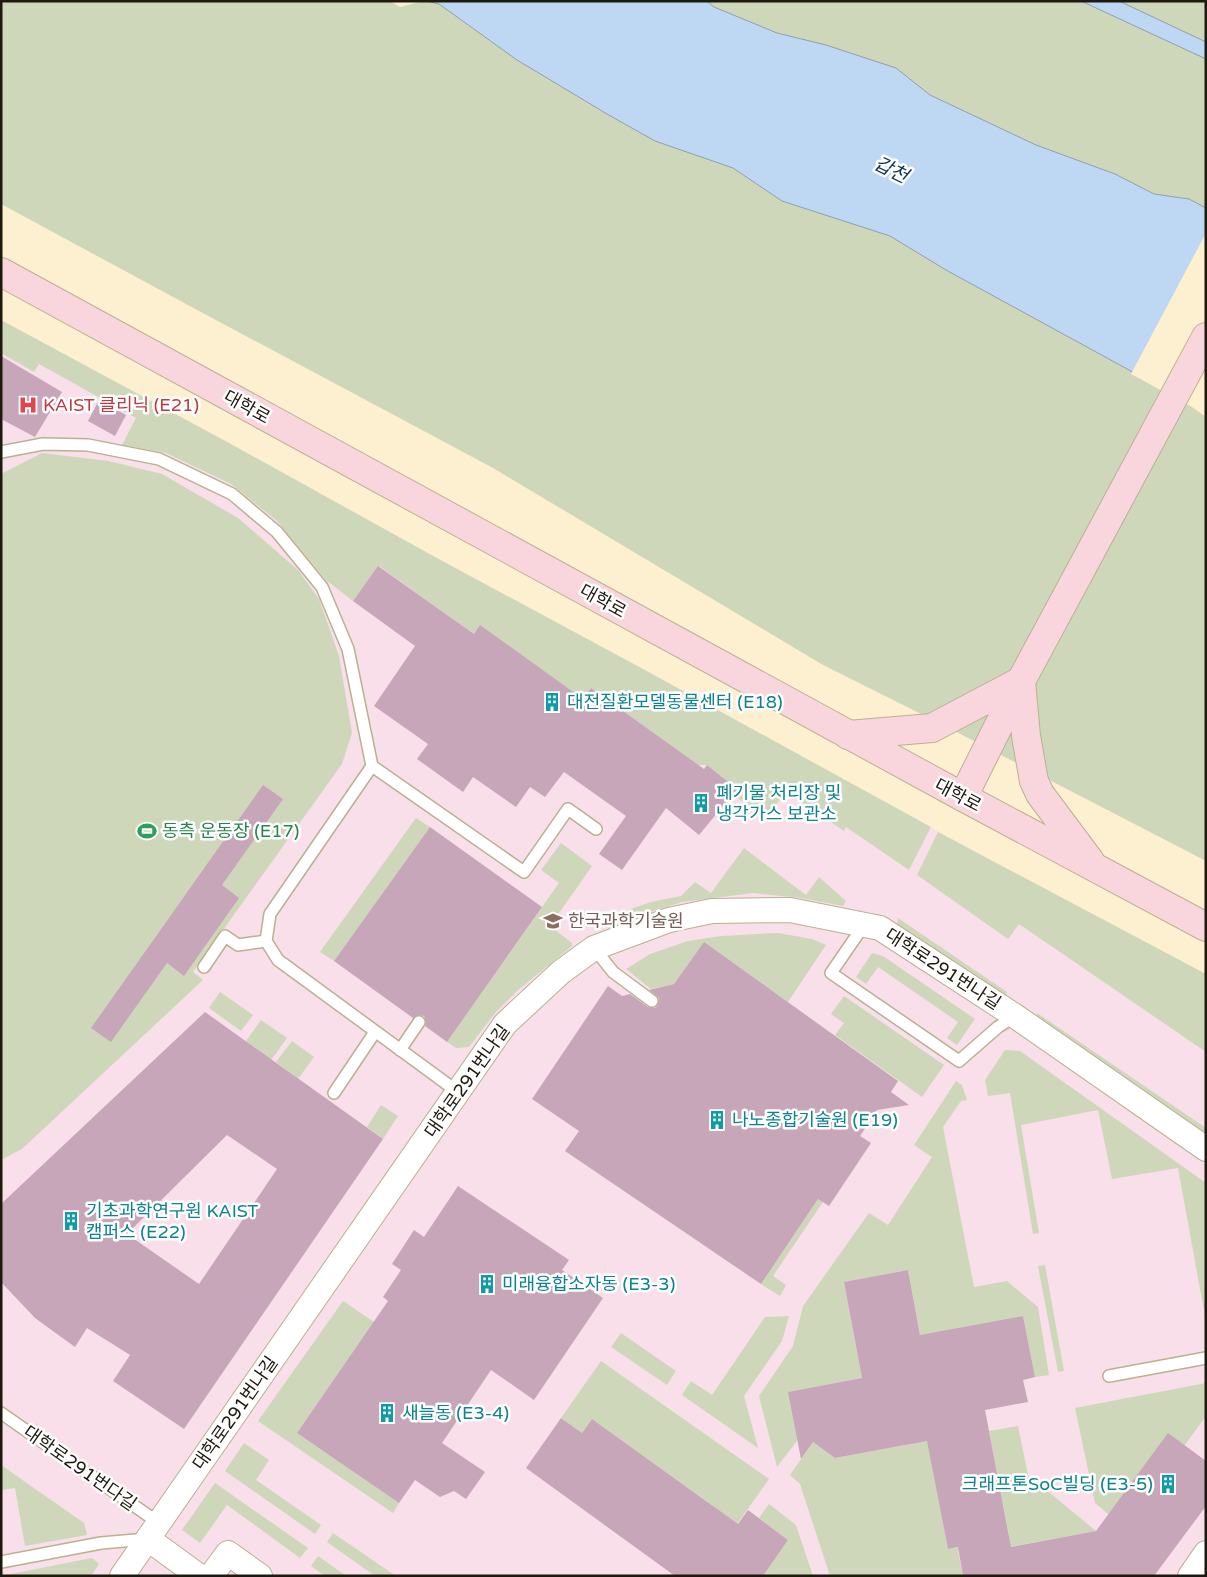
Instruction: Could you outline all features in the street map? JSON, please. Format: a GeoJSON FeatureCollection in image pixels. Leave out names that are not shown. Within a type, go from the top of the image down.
{"type":"FeatureCollection","features":[{"type":"Feature","properties":{"kind":"main road","name":"대학로"},"geometry":{"type":"LineString","coordinates":[[1,272],[848,735],[1206,927]]}},
{"type":"Feature","properties":{"kind":"main road"},"geometry":{"type":"LineString","coordinates":[[963,797],[1021,681],[1206,337]]}},
{"type":"Feature","properties":{"kind":"main road"},"geometry":{"type":"LineString","coordinates":[[848,735],[932,728],[1021,681]]}},
{"type":"Feature","properties":{"kind":"main road"},"geometry":{"type":"LineString","coordinates":[[1021,681],[1026,736],[1034,781],[1040,794],[1094,867]]}},
{"type":"Feature","properties":{"kind":"street","name":"대학로291번나길"},"geometry":{"type":"LineString","coordinates":[[122,1576],[506,1024],[561,972],[594,948],[669,920],[712,912],[790,910],[880,928],[1015,1016],[1206,1149]]}},
{"type":"Feature","properties":{"kind":"street","name":"대학로291번다길"},"geometry":{"type":"LineString","coordinates":[[154,1531],[199,1576]]}},
{"type":"Feature","properties":{"kind":"street"},"geometry":{"type":"LineString","coordinates":[[211,1576],[228,1552],[260,1576]]}},
{"type":"Feature","properties":{"kind":"street"},"geometry":{"type":"LineString","coordinates":[[1190,1576],[1206,1553]]}},
{"type":"Feature","properties":{"kind":"lane"},"geometry":{"type":"LineString","coordinates":[[1,452],[43,444],[88,445],[160,458],[232,494],[277,532],[322,587],[348,649],[372,766],[524,872],[568,809],[596,829]]}},
{"type":"Feature","properties":{"kind":"lane"},"geometry":{"type":"LineString","coordinates":[[372,766],[270,914],[266,941],[278,960],[458,1092]]}},
{"type":"Feature","properties":{"kind":"lane"},"geometry":{"type":"LineString","coordinates":[[864,924],[831,973],[959,1061],[998,1027],[1015,1016]]}},
{"type":"Feature","properties":{"kind":"lane"},"geometry":{"type":"LineString","coordinates":[[204,967],[225,936],[238,946],[266,941]]}},
{"type":"Feature","properties":{"kind":"lane"},"geometry":{"type":"LineString","coordinates":[[594,948],[613,972],[652,1001]]}},
{"type":"Feature","properties":{"kind":"lane"},"geometry":{"type":"LineString","coordinates":[[400,1050],[419,1022]]}},
{"type":"Feature","properties":{"kind":"lane"},"geometry":{"type":"LineString","coordinates":[[334,1093],[375,1032]]}},
{"type":"Feature","properties":{"kind":"lane"},"geometry":{"type":"LineString","coordinates":[[1109,1376],[1206,1358]]}},
{"type":"Feature","properties":{"kind":"lane","name":"대학로291번다길"},"geometry":{"type":"LineString","coordinates":[[1,1413],[154,1531]]}},
{"type":"Feature","properties":{"kind":"lane"},"geometry":{"type":"LineString","coordinates":[[1,1562],[154,1531]]}},
{"type":"Feature","properties":{"kind":"shaded area","name":"한국과학기술원"},"geometry":{"type":"Polygon","coordinates":[[[1,320],[1005,868],[1206,975],[1206,1576],[1,1576],[1,320]]]}},
{"type":"Feature","properties":{"kind":"green space"},"geometry":{"type":"Polygon","coordinates":[[[1,1],[390,1],[400,7],[423,1],[439,4],[517,60],[655,141],[733,168],[782,201],[890,236],[946,270],[1193,405],[1206,415],[1206,861],[823,665],[493,468],[1,204],[1,1]]]}},
{"type":"Feature","properties":{"kind":"green space"},"geometry":{"type":"Polygon","coordinates":[[[707,1],[1081,1],[1206,59],[1206,208],[1189,199],[1154,194],[1115,174],[1036,145],[930,95],[896,68],[826,45],[777,33],[713,7],[707,1]]]}},
{"type":"Feature","properties":{"kind":"green space"},"geometry":{"type":"Polygon","coordinates":[[[1119,1],[1206,1],[1206,42],[1119,1]]]}},
{"type":"Feature","properties":{"kind":"green space"},"geometry":{"type":"Polygon","coordinates":[[[1,320],[931,827],[909,870],[846,827],[844,831],[786,791],[767,818],[732,794],[737,789],[707,765],[698,765],[591,688],[583,699],[480,626],[474,634],[379,566],[353,601],[326,580],[276,520],[231,484],[166,453],[122,445],[136,418],[39,364],[34,372],[1,353],[1,320]]]}},
{"type":"Feature","properties":{"kind":"green space","name":"동측 운동장 (E17)"},"geometry":{"type":"Polygon","coordinates":[[[42,453],[108,461],[162,474],[238,518],[298,570],[319,599],[339,656],[352,733],[342,764],[193,972],[203,980],[22,1149],[1,1160],[1,474],[42,453]]]}},
{"type":"Feature","properties":{"kind":"green space"},"geometry":{"type":"Polygon","coordinates":[[[416,818],[430,827],[334,961],[320,952],[416,818]]]}},
{"type":"Feature","properties":{"kind":"green space"},"geometry":{"type":"Polygon","coordinates":[[[938,832],[1206,974],[1206,1052],[1019,924],[1008,939],[917,875],[938,832]]]}},
{"type":"Feature","properties":{"kind":"green space"},"geometry":{"type":"Polygon","coordinates":[[[561,843],[592,866],[550,926],[572,943],[572,946],[517,991],[496,1012],[469,1047],[456,1048],[447,1042],[559,883],[541,870],[561,843]]]}},
{"type":"Feature","properties":{"kind":"green space"},"geometry":{"type":"Polygon","coordinates":[[[744,848],[806,895],[819,877],[846,901],[843,906],[801,898],[753,893],[682,902],[628,919],[611,928],[605,926],[603,922],[628,910],[651,902],[681,896],[695,882],[711,893],[744,848]]]}},
{"type":"Feature","properties":{"kind":"green space"},"geometry":{"type":"Polygon","coordinates":[[[898,918],[1007,992],[1006,996],[998,994],[897,925],[898,918]]]}},
{"type":"Feature","properties":{"kind":"green space"},"geometry":{"type":"Polygon","coordinates":[[[778,933],[812,939],[826,945],[788,1002],[704,943],[674,984],[651,989],[626,969],[650,954],[688,941],[721,936],[778,933]]]}},
{"type":"Feature","properties":{"kind":"green space"},"geometry":{"type":"Polygon","coordinates":[[[872,953],[883,956],[975,1019],[957,1045],[947,1038],[958,1022],[878,967],[866,984],[856,977],[872,953]]]}},
{"type":"Feature","properties":{"kind":"green space"},"geometry":{"type":"Polygon","coordinates":[[[220,992],[253,1015],[241,1031],[209,1008],[220,992]]]}},
{"type":"Feature","properties":{"kind":"green space"},"geometry":{"type":"Polygon","coordinates":[[[844,996],[944,1065],[922,1097],[835,1035],[844,1023],[831,1014],[844,996]]]}},
{"type":"Feature","properties":{"kind":"green space"},"geometry":{"type":"Polygon","coordinates":[[[1037,1013],[1206,1128],[1206,1134],[1036,1018],[1037,1013]]]}},
{"type":"Feature","properties":{"kind":"green space"},"geometry":{"type":"Polygon","coordinates":[[[261,1020],[287,1038],[271,1060],[246,1041],[261,1020]]]}},
{"type":"Feature","properties":{"kind":"green space"},"geometry":{"type":"Polygon","coordinates":[[[292,1041],[314,1057],[298,1079],[276,1062],[292,1041]]]}},
{"type":"Feature","properties":{"kind":"green space"},"geometry":{"type":"Polygon","coordinates":[[[1005,1050],[1020,1051],[1206,1183],[1206,1322],[1178,1168],[1112,1179],[1098,1110],[1021,1125],[1039,1233],[1033,1234],[1010,1093],[988,1096],[985,1080],[1005,1050]]]}},
{"type":"Feature","properties":{"kind":"green space"},"geometry":{"type":"Polygon","coordinates":[[[956,1081],[962,1085],[967,1100],[961,1101],[943,1127],[974,1287],[1007,1281],[1038,1307],[1049,1375],[1035,1377],[1023,1316],[922,1345],[908,1270],[844,1282],[862,1378],[789,1392],[803,1433],[777,1467],[759,1396],[793,1346],[803,1306],[869,1213],[888,1225],[932,1157],[914,1145],[956,1081]]]}},
{"type":"Feature","properties":{"kind":"green space"},"geometry":{"type":"Polygon","coordinates":[[[381,1105],[398,1116],[383,1139],[367,1127],[381,1105]]]}},
{"type":"Feature","properties":{"kind":"green space"},"geometry":{"type":"Polygon","coordinates":[[[818,1199],[823,1202],[773,1276],[786,1285],[780,1296],[761,1284],[818,1199]]]}},
{"type":"Feature","properties":{"kind":"green space"},"geometry":{"type":"Polygon","coordinates":[[[1045,1265],[1064,1371],[1058,1372],[1038,1266],[1045,1265]]]}},
{"type":"Feature","properties":{"kind":"green space"},"geometry":{"type":"Polygon","coordinates":[[[343,1301],[374,1322],[297,1433],[323,1451],[331,1440],[341,1463],[399,1503],[393,1513],[258,1421],[343,1301]]]}},
{"type":"Feature","properties":{"kind":"green space"},"geometry":{"type":"Polygon","coordinates":[[[789,1316],[782,1341],[744,1396],[758,1448],[682,1395],[691,1381],[712,1395],[765,1317],[789,1316]]]}},
{"type":"Feature","properties":{"kind":"green space"},"geometry":{"type":"Polygon","coordinates":[[[621,1333],[676,1371],[667,1385],[611,1347],[621,1333]]]}},
{"type":"Feature","properties":{"kind":"green space"},"geometry":{"type":"Polygon","coordinates":[[[601,1361],[769,1479],[733,1530],[712,1505],[592,1419],[582,1433],[561,1418],[601,1361]]]}},
{"type":"Feature","properties":{"kind":"green space"},"geometry":{"type":"Polygon","coordinates":[[[1206,1383],[1206,1416],[1184,1446],[1108,1514],[1095,1503],[1075,1408],[1206,1383]]]}},
{"type":"Feature","properties":{"kind":"green space"},"geometry":{"type":"Polygon","coordinates":[[[924,1422],[948,1549],[964,1546],[958,1551],[963,1576],[830,1576],[800,1484],[790,1475],[813,1442],[835,1458],[912,1444],[924,1422]]]}},
{"type":"Feature","properties":{"kind":"green space"},"geometry":{"type":"Polygon","coordinates":[[[1018,1426],[1028,1475],[1096,1531],[988,1551],[1009,1535],[989,1431],[1018,1426]]]}},
{"type":"Feature","properties":{"kind":"green space"},"geometry":{"type":"Polygon","coordinates":[[[244,1443],[269,1460],[256,1480],[321,1525],[315,1534],[225,1471],[244,1443]]]}},
{"type":"Feature","properties":{"kind":"green space"},"geometry":{"type":"Polygon","coordinates":[[[1,1465],[84,1523],[87,1535],[25,1546],[15,1488],[1,1490],[1,1465]]]}},
{"type":"Feature","properties":{"kind":"green space"},"geometry":{"type":"Polygon","coordinates":[[[215,1483],[308,1548],[300,1558],[227,1505],[200,1543],[182,1530],[215,1483]]]}},
{"type":"Feature","properties":{"kind":"green space"},"geometry":{"type":"Polygon","coordinates":[[[769,1504],[796,1525],[813,1576],[763,1576],[788,1540],[759,1518],[769,1504]]]}},
{"type":"Feature","properties":{"kind":"green space"},"geometry":{"type":"Polygon","coordinates":[[[333,1533],[396,1576],[375,1576],[327,1542],[333,1533]]]}},
{"type":"Feature","properties":{"kind":"green space"},"geometry":{"type":"Polygon","coordinates":[[[318,1556],[346,1576],[325,1576],[311,1566],[318,1556]]]}},
{"type":"Feature","properties":{"kind":"green space"},"geometry":{"type":"Polygon","coordinates":[[[92,1558],[99,1564],[91,1576],[1,1576],[92,1558]]]}},
{"type":"Feature","properties":{"kind":"water","name":"갑천"},"geometry":{"type":"Polygon","coordinates":[[[426,1],[707,1],[714,7],[777,33],[826,45],[896,68],[930,95],[1036,145],[1115,174],[1154,194],[1189,199],[1206,208],[1206,415],[1193,405],[946,270],[890,236],[782,201],[733,168],[655,141],[517,60],[439,4],[426,1]]]}},
{"type":"Feature","properties":{"kind":"water"},"geometry":{"type":"Polygon","coordinates":[[[1081,1],[1119,1],[1206,42],[1206,59],[1081,1]]]}},
{"type":"Feature","properties":{"kind":"pier"},"geometry":{"type":"Polygon","coordinates":[[[1206,233],[1206,417],[1192,407],[1131,374],[1206,233]]]}},
{"type":"Feature","properties":{"kind":"building","name":"KAIST 클리닉 (E21)"},"geometry":{"type":"Polygon","coordinates":[[[1,356],[62,392],[35,437],[1,419],[1,356]]]}},
{"type":"Feature","properties":{"kind":"building"},"geometry":{"type":"Polygon","coordinates":[[[99,400],[126,415],[115,436],[88,421],[99,400]]]}},
{"type":"Feature","properties":{"kind":"building","name":"대전질환모델동물센터 (E18)"},"geometry":{"type":"Polygon","coordinates":[[[378,566],[474,634],[480,625],[583,699],[591,688],[704,769],[707,765],[737,789],[699,835],[666,808],[622,870],[599,854],[626,816],[564,772],[545,797],[530,787],[516,807],[473,777],[463,792],[417,759],[428,744],[374,706],[415,646],[353,601],[378,566]]]}},
{"type":"Feature","properties":{"kind":"building"},"geometry":{"type":"Polygon","coordinates":[[[263,785],[283,799],[222,885],[239,898],[184,976],[167,963],[111,1042],[91,1028],[263,785]]]}},
{"type":"Feature","properties":{"kind":"building"},"geometry":{"type":"Polygon","coordinates":[[[430,827],[542,907],[447,1042],[425,1026],[424,1016],[419,1015],[413,1018],[334,961],[430,827]]]}},
{"type":"Feature","properties":{"kind":"building","name":"나노종합기술원 (E19)"},"geometry":{"type":"Polygon","coordinates":[[[704,942],[898,1081],[891,1092],[909,1105],[877,1110],[860,1136],[871,1143],[829,1206],[818,1199],[761,1284],[565,1151],[579,1131],[532,1099],[608,986],[622,996],[630,994],[648,1007],[655,1008],[658,1005],[659,998],[649,990],[674,984],[704,942]]]}},
{"type":"Feature","properties":{"kind":"building","name":"기초과학연구원 KAIST 캠퍼스 (E22)"},"geometry":{"type":"Polygon","coordinates":[[[205,1012],[383,1139],[184,1429],[113,1381],[130,1355],[87,1328],[75,1347],[35,1318],[1,1282],[1,1204],[205,1012]],[[227,1135],[127,1234],[199,1284],[277,1169],[227,1135]]]}},
{"type":"Feature","properties":{"kind":"building"},"geometry":{"type":"Polygon","coordinates":[[[458,1186],[569,1260],[562,1270],[603,1298],[534,1400],[491,1370],[442,1443],[485,1472],[466,1499],[454,1491],[440,1497],[415,1480],[399,1503],[297,1433],[388,1301],[383,1297],[401,1270],[392,1264],[414,1230],[424,1237],[458,1186]]]}},
{"type":"Feature","properties":{"kind":"building"},"geometry":{"type":"Polygon","coordinates":[[[908,1270],[920,1335],[1023,1316],[1035,1377],[1023,1380],[1028,1402],[985,1410],[1011,1547],[1096,1531],[1168,1433],[1206,1461],[1206,1506],[1154,1576],[963,1576],[958,1547],[948,1549],[927,1441],[835,1458],[813,1442],[801,1459],[788,1392],[862,1378],[844,1282],[908,1270]]]}},
{"type":"Feature","properties":{"kind":"building"},"geometry":{"type":"Polygon","coordinates":[[[561,1418],[582,1433],[592,1419],[738,1524],[748,1510],[788,1540],[763,1576],[675,1576],[526,1468],[561,1418]]]}},
{"type":"Feature","properties":{"kind":"place","name":"KAIST 클리닉 (E21)"},"geometry":{"type":"Point","coordinates":[28,405]}},
{"type":"Feature","properties":{"kind":"place","name":"대전질환모델동물센터 (E18)"},"geometry":{"type":"Point","coordinates":[552,702]}},
{"type":"Feature","properties":{"kind":"place","name":"폐기물 처리장 및 냉각가스 보관소"},"geometry":{"type":"Point","coordinates":[701,803]}},
{"type":"Feature","properties":{"kind":"place","name":"동측 운동장 (E17)"},"geometry":{"type":"Point","coordinates":[147,831]}},
{"type":"Feature","properties":{"kind":"place","name":"한국과학기술원"},"geometry":{"type":"Point","coordinates":[553,921]}},
{"type":"Feature","properties":{"kind":"place","name":"나노종합기술원 (E19)"},"geometry":{"type":"Point","coordinates":[717,1120]}},
{"type":"Feature","properties":{"kind":"place","name":"기초과학연구원 KAIST 캠퍼스 (E22)"},"geometry":{"type":"Point","coordinates":[71,1221]}},
{"type":"Feature","properties":{"kind":"place","name":"미래융합소자동 (E3-3)"},"geometry":{"type":"Point","coordinates":[487,1284]}},
{"type":"Feature","properties":{"kind":"place","name":"새늘동 (E3-4)"},"geometry":{"type":"Point","coordinates":[387,1413]}},
{"type":"Feature","properties":{"kind":"place","name":"크래프톤SoC빌딩 (E3-5)"},"geometry":{"type":"Point","coordinates":[1168,1484]}}]}
